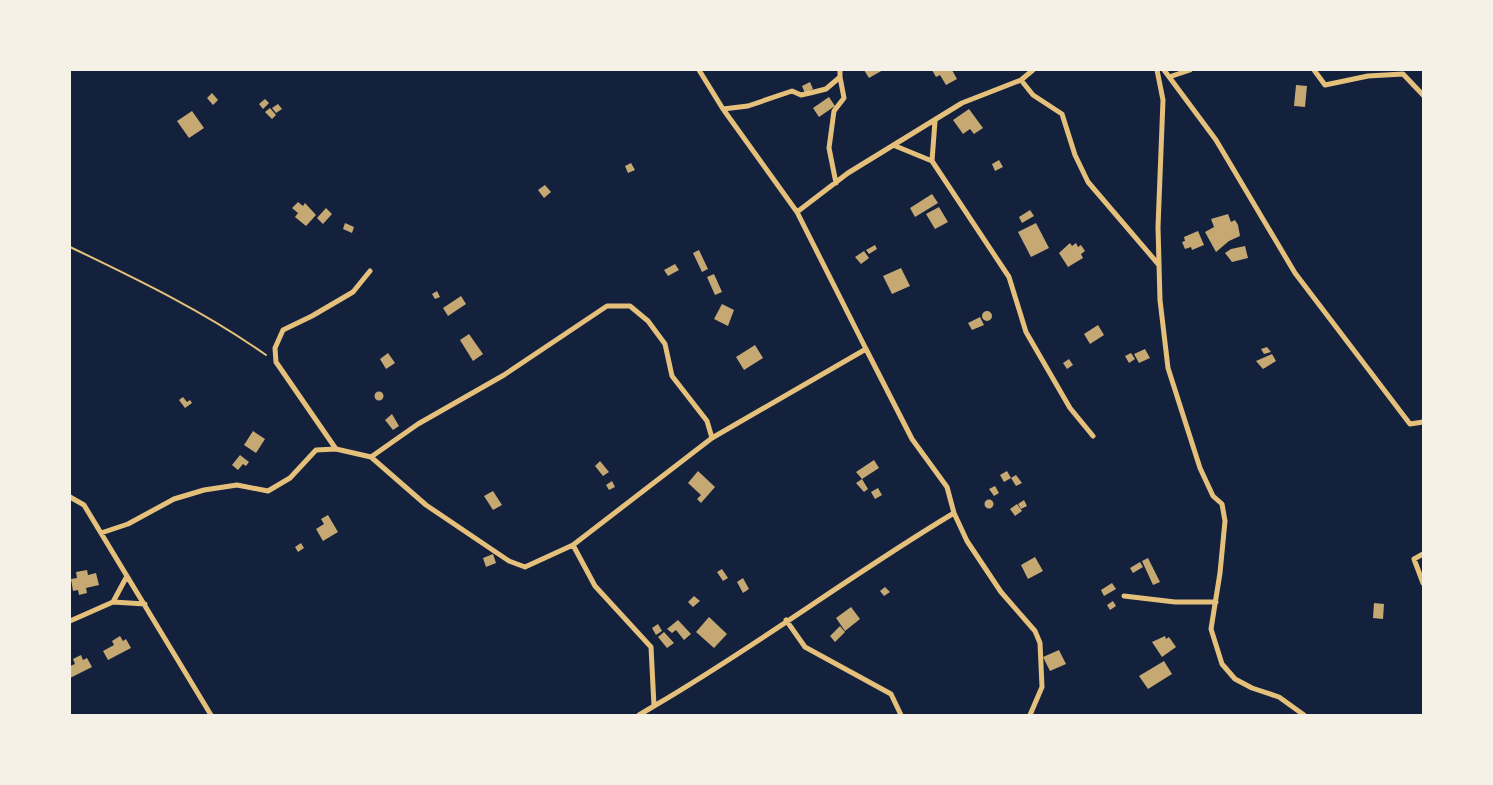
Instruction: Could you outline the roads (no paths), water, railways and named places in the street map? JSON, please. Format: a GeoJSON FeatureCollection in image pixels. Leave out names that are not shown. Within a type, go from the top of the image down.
{"type":"FeatureCollection","features":[{"type":"Feature","properties":{"kind":"street"},"geometry":{"type":"LineString","coordinates":[[699,70],[723,110],[797,212],[912,439],[947,486],[954,513],[967,542],[1001,592],[1035,631],[1040,643],[1042,687],[1030,715]]}},
{"type":"Feature","properties":{"kind":"street"},"geometry":{"type":"LineString","coordinates":[[836,183],[830,148],[834,111],[844,98],[840,70]]}},
{"type":"Feature","properties":{"kind":"street"},"geometry":{"type":"LineString","coordinates":[[797,212],[836,183],[962,102],[1021,80],[1033,70]]}},
{"type":"Feature","properties":{"kind":"street"},"geometry":{"type":"LineString","coordinates":[[1157,70],[1162,100],[1158,227],[1160,300],[1168,368],[1200,468],[1213,496],[1222,504],[1225,521],[1211,629],[1222,664],[1235,679],[1252,688],[1279,697],[1304,715]]}},
{"type":"Feature","properties":{"kind":"street"},"geometry":{"type":"LineString","coordinates":[[1164,70],[1216,140],[1295,272],[1410,424],[1423,422]]}},
{"type":"Feature","properties":{"kind":"street"},"geometry":{"type":"LineString","coordinates":[[1169,77],[1190,70]]}},
{"type":"Feature","properties":{"kind":"street"},"geometry":{"type":"LineString","coordinates":[[1314,70],[1325,85],[1368,76],[1404,74],[1423,95]]}},
{"type":"Feature","properties":{"kind":"street"},"geometry":{"type":"LineString","coordinates":[[723,110],[748,106],[792,91],[801,95],[826,89],[840,78]]}},
{"type":"Feature","properties":{"kind":"street"},"geometry":{"type":"LineString","coordinates":[[1021,80],[1033,95],[1062,114],[1075,155],[1088,182],[1159,265]]}},
{"type":"Feature","properties":{"kind":"street"},"geometry":{"type":"LineString","coordinates":[[932,161],[935,121]]}},
{"type":"Feature","properties":{"kind":"street"},"geometry":{"type":"LineString","coordinates":[[894,145],[932,161],[1009,277],[1026,332],[1070,408],[1093,436]]}},
{"type":"Feature","properties":{"kind":"street"},"geometry":{"type":"LineString","coordinates":[[336,449],[276,362],[275,348],[283,330],[312,316],[353,292],[370,271]]}},
{"type":"Feature","properties":{"kind":"street"},"geometry":{"type":"LineString","coordinates":[[371,457],[418,424],[504,375],[607,306],[630,306],[648,321],[665,344],[672,376],[707,421],[712,438]]}},
{"type":"Feature","properties":{"kind":"street"},"geometry":{"type":"LineString","coordinates":[[101,533],[128,524],[174,499],[204,490],[237,485],[268,491],[290,478],[316,450],[336,449],[371,457],[426,505],[510,560],[525,566],[573,545],[712,438],[866,349]]}},
{"type":"Feature","properties":{"kind":"street"},"geometry":{"type":"LineString","coordinates":[[70,497],[84,506],[211,715]]}},
{"type":"Feature","properties":{"kind":"street"},"geometry":{"type":"LineString","coordinates":[[639,715],[719,668],[786,620],[954,513]]}},
{"type":"Feature","properties":{"kind":"street"},"geometry":{"type":"LineString","coordinates":[[573,545],[595,586],[651,646],[654,706]]}},
{"type":"Feature","properties":{"kind":"street"},"geometry":{"type":"LineString","coordinates":[[1423,554],[1414,559],[1423,583]]}},
{"type":"Feature","properties":{"kind":"street"},"geometry":{"type":"LineString","coordinates":[[113,602],[127,576]]}},
{"type":"Feature","properties":{"kind":"street"},"geometry":{"type":"LineString","coordinates":[[1124,596],[1175,602],[1216,602]]}},
{"type":"Feature","properties":{"kind":"street"},"geometry":{"type":"LineString","coordinates":[[70,621],[113,602],[145,604]]}},
{"type":"Feature","properties":{"kind":"street"},"geometry":{"type":"LineString","coordinates":[[786,620],[805,647],[891,694],[901,715]]}}]}
